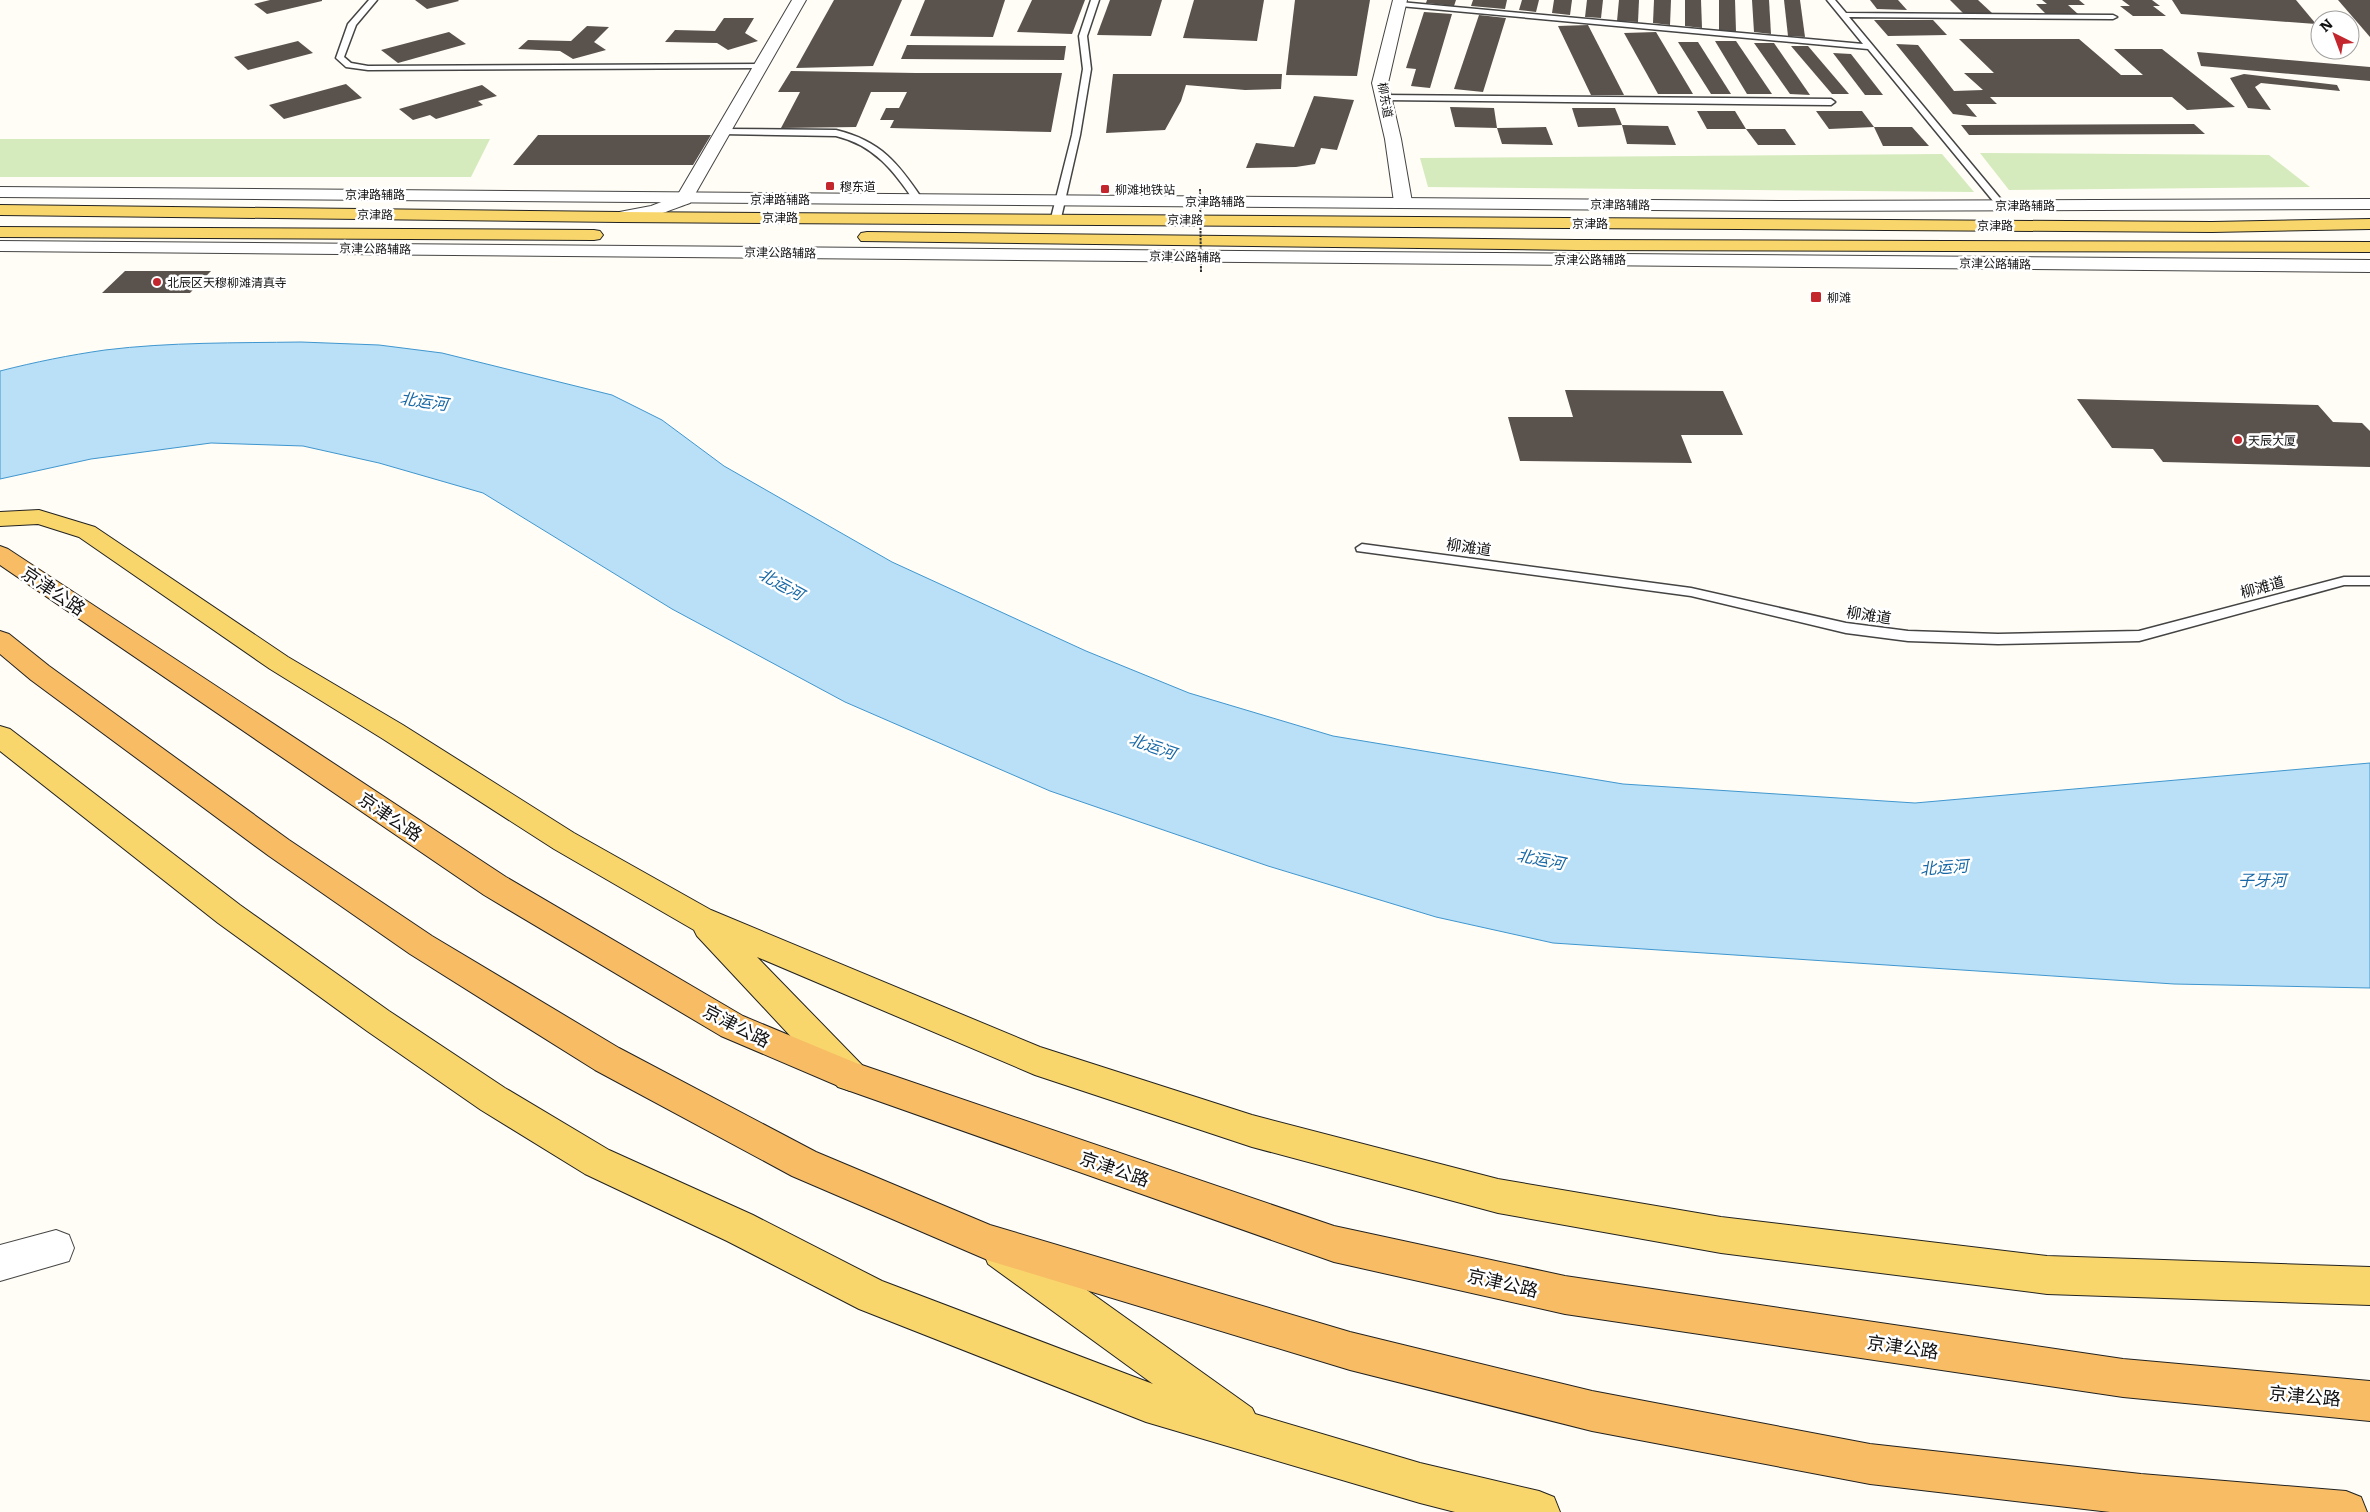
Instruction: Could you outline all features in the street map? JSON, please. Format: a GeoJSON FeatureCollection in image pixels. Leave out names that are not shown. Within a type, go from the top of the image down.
{"type":"FeatureCollection","features":[{"type":"Feature","properties":{"kind":"highway","name":"京津公路"},"geometry":{"type":"LineString","coordinates":[[0,554],[495,886],[732,1026],[850,1076],[1334,1244],[1565,1296],[2124,1378],[2370,1401]]}},
{"type":"Feature","properties":{"kind":"highway"},"geometry":{"type":"LineString","coordinates":[[0,640],[40,673],[279,848],[421,945],[607,1059],[804,1164],[990,1243],[1350,1351],[1592,1411],[1870,1464],[2141,1495],[2346,1512]]}},
{"type":"Feature","properties":{"kind":"main road","name":"京津路"},"geometry":{"type":"LineString","coordinates":[[0,210],[1022,218],[1058,210],[2212,227],[2370,224]]}},
{"type":"Feature","properties":{"kind":"main road","name":"京津路"},"geometry":{"type":"LineString","coordinates":[[0,232],[1000,246],[1567,244],[2370,247]]}},
{"type":"Feature","properties":{"kind":"main road"},"geometry":{"type":"LineString","coordinates":[[0,519],[40,517],[87,532],[279,663],[393,732],[564,842],[700,918],[1035,1060],[1252,1131],[1498,1196],[1721,1235],[2047,1275],[2370,1286]]}},
{"type":"Feature","properties":{"kind":"main road"},"geometry":{"type":"LineString","coordinates":[[0,736],[229,914],[378,1021],[493,1099],[597,1162],[740,1228],[872,1296],[1146,1402],[1420,1483],[1539,1512]]}},
{"type":"Feature","properties":{"kind":"main road"},"geometry":{"type":"LineString","coordinates":[[700,918],[850,1076]]}},
{"type":"Feature","properties":{"kind":"main road"},"geometry":{"type":"LineString","coordinates":[[990,1243],[1256,1434]]}},
{"type":"Feature","properties":{"kind":"street"},"geometry":{"type":"LineString","coordinates":[[620,216],[655,210],[684,199],[763,66],[799,0]]}},
{"type":"Feature","properties":{"kind":"street","name":"柳东道"},"geometry":{"type":"LineString","coordinates":[[1400,2],[1380,83],[1394,139],[1403,202]]}},
{"type":"Feature","properties":{"kind":"street","name":"京津路辅路"},"geometry":{"type":"LineString","coordinates":[[0,192],[918,200],[1058,210],[1102,200],[1789,206],[2370,204]]}},
{"type":"Feature","properties":{"kind":"street"},"geometry":{"type":"LineString","coordinates":[[684,199],[686,206],[692,211],[706,217]]}},
{"type":"Feature","properties":{"kind":"street","name":"京津公路辅路"},"geometry":{"type":"LineString","coordinates":[[0,246],[1000,246],[2370,266]]}},
{"type":"Feature","properties":{"kind":"street"},"geometry":{"type":"LineString","coordinates":[[0,1263],[56,1248]]}},
{"type":"Feature","properties":{"kind":"lane"},"geometry":{"type":"LineString","coordinates":[[373,0],[352,24],[340,58],[349,65],[368,68],[763,66]]}},
{"type":"Feature","properties":{"kind":"lane"},"geometry":{"type":"LineString","coordinates":[[1058,210],[1076,135],[1087,69],[1083,36],[1095,0]]}},
{"type":"Feature","properties":{"kind":"lane"},"geometry":{"type":"LineString","coordinates":[[1831,0],[2000,205]]}},
{"type":"Feature","properties":{"kind":"lane"},"geometry":{"type":"LineString","coordinates":[[1400,2],[1870,47]]}},
{"type":"Feature","properties":{"kind":"lane"},"geometry":{"type":"LineString","coordinates":[[1844,15],[2113,17]]}},
{"type":"Feature","properties":{"kind":"lane"},"geometry":{"type":"LineString","coordinates":[[1384,97],[1830,102]]}},
{"type":"Feature","properties":{"kind":"lane"},"geometry":{"type":"LineString","coordinates":[[724,132],[836,133],[852,136],[874,146],[904,178],[918,200]]}},
{"type":"Feature","properties":{"kind":"lane","name":"柳滩道"},"geometry":{"type":"LineString","coordinates":[[1362,548],[1691,592],[1846,628],[1926,637],[1998,639],[2139,636],[2344,581],[2370,581]]}},
{"type":"Feature","properties":{"kind":"path"},"geometry":{"type":"LineString","coordinates":[[1200,189],[1201,272]]}},
{"type":"Feature","properties":{"kind":"green space"},"geometry":{"type":"Polygon","coordinates":[[[0,139],[490,139],[471,177],[0,177],[0,139]]]}},
{"type":"Feature","properties":{"kind":"green space"},"geometry":{"type":"Polygon","coordinates":[[[1980,153],[2269,155],[2310,187],[2009,190],[1980,153]]]}},
{"type":"Feature","properties":{"kind":"green space"},"geometry":{"type":"Polygon","coordinates":[[[1942,154],[1974,192],[1428,187],[1420,158],[1942,154]]]}},
{"type":"Feature","properties":{"kind":"water"},"geometry":{"type":"Polygon","coordinates":[[[301,342],[379,345],[442,353],[612,395],[662,420],[724,466],[892,562],[1086,651],[1189,693],[1333,736],[1623,784],[1915,803],[2370,763],[2370,988],[2174,984],[1553,943],[1436,917],[1268,866],[1050,791],[845,702],[672,609],[483,493],[379,463],[303,446],[211,443],[91,459],[0,479],[0,371],[66,356],[129,347],[203,343],[301,342]]]}},
{"type":"Feature","properties":{"kind":"building"},"geometry":{"type":"Polygon","coordinates":[[[270,0],[322,1],[267,14],[254,4],[270,0]]]}},
{"type":"Feature","properties":{"kind":"building"},"geometry":{"type":"Polygon","coordinates":[[[415,0],[458,0],[459,1],[427,9],[415,0]]]}},
{"type":"Feature","properties":{"kind":"building"},"geometry":{"type":"Polygon","coordinates":[[[834,0],[902,0],[873,66],[796,68],[834,0]]]}},
{"type":"Feature","properties":{"kind":"building"},"geometry":{"type":"Polygon","coordinates":[[[925,0],[1005,0],[993,37],[910,36],[925,0]]]}},
{"type":"Feature","properties":{"kind":"building"},"geometry":{"type":"Polygon","coordinates":[[[1032,0],[1085,0],[1072,34],[1017,32],[1032,0]]]}},
{"type":"Feature","properties":{"kind":"building"},"geometry":{"type":"Polygon","coordinates":[[[1110,0],[1162,0],[1151,36],[1097,35],[1110,0]]]}},
{"type":"Feature","properties":{"kind":"building"},"geometry":{"type":"Polygon","coordinates":[[[1194,0],[1264,0],[1257,41],[1183,38],[1194,0]]]}},
{"type":"Feature","properties":{"kind":"building"},"geometry":{"type":"Polygon","coordinates":[[[1295,0],[1370,0],[1357,76],[1286,75],[1295,0]]]}},
{"type":"Feature","properties":{"kind":"building"},"geometry":{"type":"Polygon","coordinates":[[[1427,0],[1456,0],[1454,6],[1426,3],[1427,0]]]}},
{"type":"Feature","properties":{"kind":"building"},"geometry":{"type":"Polygon","coordinates":[[[1473,0],[1507,0],[1505,9],[1471,6],[1473,0]]]}},
{"type":"Feature","properties":{"kind":"building"},"geometry":{"type":"Polygon","coordinates":[[[1522,0],[1539,0],[1536,12],[1519,10],[1522,0]]]}},
{"type":"Feature","properties":{"kind":"building"},"geometry":{"type":"Polygon","coordinates":[[[1554,0],[1572,0],[1570,15],[1552,13],[1554,0]]]}},
{"type":"Feature","properties":{"kind":"building"},"geometry":{"type":"Polygon","coordinates":[[[1587,0],[1603,0],[1601,18],[1585,17],[1587,0]]]}},
{"type":"Feature","properties":{"kind":"building"},"geometry":{"type":"Polygon","coordinates":[[[1619,0],[1639,0],[1638,22],[1617,21],[1619,0]]]}},
{"type":"Feature","properties":{"kind":"building"},"geometry":{"type":"Polygon","coordinates":[[[1654,0],[1671,0],[1670,25],[1653,23],[1654,0]]]}},
{"type":"Feature","properties":{"kind":"building"},"geometry":{"type":"Polygon","coordinates":[[[1685,0],[1701,0],[1702,28],[1685,26],[1685,0]]]}},
{"type":"Feature","properties":{"kind":"building"},"geometry":{"type":"Polygon","coordinates":[[[1719,0],[1735,0],[1736,32],[1719,30],[1719,0]]]}},
{"type":"Feature","properties":{"kind":"building"},"geometry":{"type":"Polygon","coordinates":[[[1752,0],[1769,0],[1771,34],[1754,32],[1752,0]]]}},
{"type":"Feature","properties":{"kind":"building"},"geometry":{"type":"Polygon","coordinates":[[[1784,0],[1800,0],[1805,37],[1788,36],[1784,0]]]}},
{"type":"Feature","properties":{"kind":"building"},"geometry":{"type":"Polygon","coordinates":[[[1870,0],[1898,0],[1907,10],[1877,9],[1870,0]]]}},
{"type":"Feature","properties":{"kind":"building"},"geometry":{"type":"Polygon","coordinates":[[[1950,0],[1978,0],[1992,13],[1963,13],[1950,0]]]}},
{"type":"Feature","properties":{"kind":"building"},"geometry":{"type":"Polygon","coordinates":[[[2042,0],[2079,0],[2085,5],[2068,5],[2078,14],[2046,14],[2036,4],[2047,4],[2042,0]]]}},
{"type":"Feature","properties":{"kind":"building"},"geometry":{"type":"Polygon","coordinates":[[[2122,0],[2152,0],[2160,6],[2153,6],[2166,16],[2133,16],[2120,6],[2130,6],[2122,0]]]}},
{"type":"Feature","properties":{"kind":"building"},"geometry":{"type":"Polygon","coordinates":[[[2172,0],[2296,0],[2310,17],[2310,24],[2181,14],[2172,0]]]}},
{"type":"Feature","properties":{"kind":"building"},"geometry":{"type":"Polygon","coordinates":[[[2338,0],[2370,0],[2370,37],[2360,25],[2360,10],[2347,10],[2338,0]]]}},
{"type":"Feature","properties":{"kind":"building"},"geometry":{"type":"Polygon","coordinates":[[[1424,12],[1452,14],[1430,88],[1411,86],[1416,69],[1406,68],[1424,12]]]}},
{"type":"Feature","properties":{"kind":"building"},"geometry":{"type":"Polygon","coordinates":[[[1479,15],[1506,18],[1483,92],[1454,89],[1479,15]]]}},
{"type":"Feature","properties":{"kind":"building"},"geometry":{"type":"Polygon","coordinates":[[[724,18],[754,18],[745,33],[758,41],[728,50],[717,43],[665,42],[675,30],[715,31],[724,18]]]}},
{"type":"Feature","properties":{"kind":"building"},"geometry":{"type":"Polygon","coordinates":[[[1874,20],[1933,20],[1947,35],[1888,36],[1874,20]]]}},
{"type":"Feature","properties":{"kind":"building"},"geometry":{"type":"Polygon","coordinates":[[[1588,25],[1624,95],[1591,95],[1558,26],[1588,25]]]}},
{"type":"Feature","properties":{"kind":"building"},"geometry":{"type":"Polygon","coordinates":[[[587,26],[609,27],[594,42],[606,50],[573,59],[560,51],[518,49],[528,40],[571,41],[587,26]]]}},
{"type":"Feature","properties":{"kind":"building"},"geometry":{"type":"Polygon","coordinates":[[[449,32],[466,44],[398,63],[381,50],[449,32]]]}},
{"type":"Feature","properties":{"kind":"building"},"geometry":{"type":"Polygon","coordinates":[[[1656,32],[1693,94],[1658,94],[1624,33],[1656,32]]]}},
{"type":"Feature","properties":{"kind":"building"},"geometry":{"type":"Polygon","coordinates":[[[1959,39],[2079,39],[2121,75],[2143,75],[2114,49],[2162,49],[2235,107],[2187,110],[2172,97],[1990,97],[1997,104],[1966,104],[1977,117],[1953,114],[1896,44],[1918,45],[1954,91],[1983,90],[1964,73],[1994,73],[1959,39]]]}},
{"type":"Feature","properties":{"kind":"building"},"geometry":{"type":"Polygon","coordinates":[[[298,41],[313,53],[248,70],[234,57],[298,41]]]}},
{"type":"Feature","properties":{"kind":"building"},"geometry":{"type":"Polygon","coordinates":[[[1715,41],[1736,41],[1772,94],[1747,94],[1715,41]]]}},
{"type":"Feature","properties":{"kind":"building"},"geometry":{"type":"Polygon","coordinates":[[[1678,42],[1698,42],[1731,94],[1711,94],[1678,42]]]}},
{"type":"Feature","properties":{"kind":"building"},"geometry":{"type":"Polygon","coordinates":[[[1754,43],[1774,43],[1810,95],[1790,94],[1754,43]]]}},
{"type":"Feature","properties":{"kind":"building"},"geometry":{"type":"Polygon","coordinates":[[[907,45],[1066,46],[1064,60],[901,59],[907,45]]]}},
{"type":"Feature","properties":{"kind":"building"},"geometry":{"type":"Polygon","coordinates":[[[1791,46],[1808,46],[1849,94],[1832,94],[1791,46]]]}},
{"type":"Feature","properties":{"kind":"building"},"geometry":{"type":"Polygon","coordinates":[[[2197,52],[2370,67],[2370,81],[2201,66],[2197,52]]]}},
{"type":"Feature","properties":{"kind":"building"},"geometry":{"type":"Polygon","coordinates":[[[1833,53],[1851,54],[1883,95],[1865,95],[1833,53]]]}},
{"type":"Feature","properties":{"kind":"building"},"geometry":{"type":"Polygon","coordinates":[[[791,71],[1062,73],[1051,132],[890,128],[894,120],[880,120],[886,108],[899,108],[907,92],[871,92],[856,127],[781,128],[800,92],[778,92],[791,71]]]}},
{"type":"Feature","properties":{"kind":"building"},"geometry":{"type":"Polygon","coordinates":[[[1113,74],[1282,74],[1281,89],[1245,90],[1186,85],[1181,101],[1165,130],[1106,133],[1113,74]]]}},
{"type":"Feature","properties":{"kind":"building"},"geometry":{"type":"Polygon","coordinates":[[[2244,74],[2337,85],[2340,91],[2261,83],[2255,87],[2271,110],[2248,108],[2230,78],[2244,74]]]}},
{"type":"Feature","properties":{"kind":"building"},"geometry":{"type":"Polygon","coordinates":[[[346,84],[362,98],[284,119],[269,105],[346,84]]]}},
{"type":"Feature","properties":{"kind":"building"},"geometry":{"type":"Polygon","coordinates":[[[482,85],[497,96],[478,101],[483,105],[436,119],[430,115],[413,120],[399,109],[482,85]]]}},
{"type":"Feature","properties":{"kind":"building"},"geometry":{"type":"Polygon","coordinates":[[[1314,96],[1354,100],[1337,150],[1321,148],[1315,164],[1296,167],[1246,168],[1256,143],[1294,147],[1314,96]]]}},
{"type":"Feature","properties":{"kind":"building"},"geometry":{"type":"Polygon","coordinates":[[[1450,107],[1494,108],[1497,128],[1455,127],[1450,107]]]}},
{"type":"Feature","properties":{"kind":"building"},"geometry":{"type":"Polygon","coordinates":[[[1572,108],[1615,108],[1622,125],[1578,127],[1572,108]]]}},
{"type":"Feature","properties":{"kind":"building"},"geometry":{"type":"Polygon","coordinates":[[[1697,111],[1735,111],[1746,129],[1707,129],[1697,111]]]}},
{"type":"Feature","properties":{"kind":"building"},"geometry":{"type":"Polygon","coordinates":[[[1816,111],[1862,111],[1874,127],[1829,129],[1816,111]]]}},
{"type":"Feature","properties":{"kind":"building"},"geometry":{"type":"Polygon","coordinates":[[[2194,124],[2205,134],[1969,135],[1961,125],[2194,124]]]}},
{"type":"Feature","properties":{"kind":"building"},"geometry":{"type":"Polygon","coordinates":[[[1622,125],[1668,126],[1676,145],[1627,144],[1622,125]]]}},
{"type":"Feature","properties":{"kind":"building"},"geometry":{"type":"Polygon","coordinates":[[[1546,127],[1553,145],[1502,144],[1497,128],[1546,127]]]}},
{"type":"Feature","properties":{"kind":"building"},"geometry":{"type":"Polygon","coordinates":[[[1874,127],[1912,127],[1929,146],[1883,146],[1874,127]]]}},
{"type":"Feature","properties":{"kind":"building"},"geometry":{"type":"Polygon","coordinates":[[[1746,129],[1785,129],[1796,145],[1758,145],[1746,129]]]}},
{"type":"Feature","properties":{"kind":"building"},"geometry":{"type":"Polygon","coordinates":[[[538,135],[711,135],[693,165],[513,165],[538,135]]]}},
{"type":"Feature","properties":{"kind":"building","name":"北辰区天穆柳滩清真寺"},"geometry":{"type":"Polygon","coordinates":[[[125,271],[211,271],[190,293],[102,293],[125,271]]]}},
{"type":"Feature","properties":{"kind":"building"},"geometry":{"type":"Polygon","coordinates":[[[1565,390],[1723,391],[1743,435],[1681,435],[1692,463],[1520,461],[1508,417],[1573,417],[1565,390]]]}},
{"type":"Feature","properties":{"kind":"building","name":"天辰大厦"},"geometry":{"type":"Polygon","coordinates":[[[2077,399],[2318,405],[2333,422],[2362,423],[2370,431],[2370,467],[2163,462],[2153,449],[2112,448],[2077,399]]]}},
{"type":"Feature","properties":{"kind":"place","name":"穆东道"},"geometry":{"type":"Point","coordinates":[830,186]}},
{"type":"Feature","properties":{"kind":"place","name":"柳滩地铁站"},"geometry":{"type":"Point","coordinates":[1105,189]}},
{"type":"Feature","properties":{"kind":"place","name":"北辰区天穆柳滩清真寺"},"geometry":{"type":"Point","coordinates":[157,282]}},
{"type":"Feature","properties":{"kind":"place","name":"柳滩"},"geometry":{"type":"Point","coordinates":[1816,297]}},
{"type":"Feature","properties":{"kind":"place","name":"天辰大厦"},"geometry":{"type":"Point","coordinates":[2238,440]}},
{"type":"Feature","properties":{"kind":"water label","name":"北运河"},"geometry":{"type":"Point","coordinates":[424,400]}},
{"type":"Feature","properties":{"kind":"water label","name":"北运河"},"geometry":{"type":"Point","coordinates":[782,583]}},
{"type":"Feature","properties":{"kind":"water label","name":"北运河"},"geometry":{"type":"Point","coordinates":[1153,745]}},
{"type":"Feature","properties":{"kind":"water label","name":"北运河"},"geometry":{"type":"Point","coordinates":[1541,858]}},
{"type":"Feature","properties":{"kind":"water label","name":"北运河"},"geometry":{"type":"Point","coordinates":[1944,866]}},
{"type":"Feature","properties":{"kind":"water label","name":"子牙河"},"geometry":{"type":"Point","coordinates":[2262,879]}}]}
